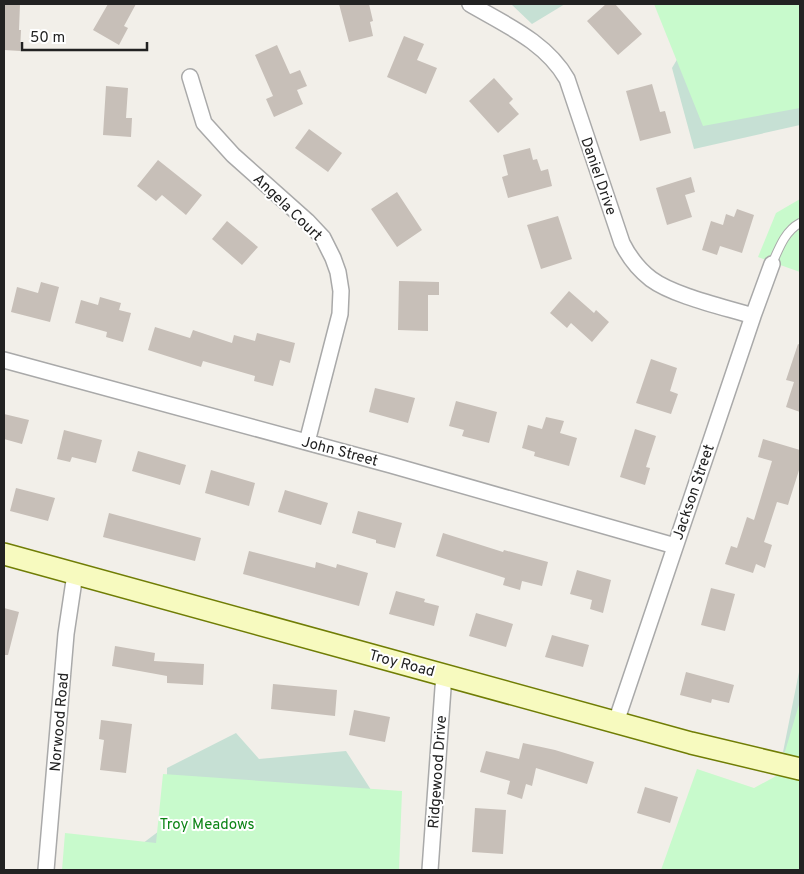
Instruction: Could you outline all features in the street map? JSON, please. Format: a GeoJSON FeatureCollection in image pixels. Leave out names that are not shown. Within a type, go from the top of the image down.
{"type":"FeatureCollection","features":[{"type":"Feature","properties":{"kind":"street","name":"Daniel Drive"},"geometry":{"type":"LineString","coordinates":[[470,4],[518,32],[546,52],[561,69],[567,79],[622,243],[635,264],[652,280],[662,285],[698,300],[752,316]]}},
{"type":"Feature","properties":{"kind":"street","name":"Angela Court"},"geometry":{"type":"LineString","coordinates":[[190,77],[204,123],[234,156],[307,221],[323,238],[334,258],[341,291],[340,314],[307,442]]}},
{"type":"Feature","properties":{"kind":"street","name":"Jackson Street"},"geometry":{"type":"LineString","coordinates":[[616,722],[752,316],[772,264]]}},
{"type":"Feature","properties":{"kind":"street","name":"John Street"},"geometry":{"type":"LineString","coordinates":[[4,360],[307,442],[675,546]]}},
{"type":"Feature","properties":{"kind":"street","name":"Troy Road"},"geometry":{"type":"LineString","coordinates":[[4,554],[691,743],[800,769]]}},
{"type":"Feature","properties":{"kind":"street","name":"Norwood Road"},"geometry":{"type":"LineString","coordinates":[[46,870],[66,634],[75,574]]}},
{"type":"Feature","properties":{"kind":"street","name":"Ridgewood Drive"},"geometry":{"type":"LineString","coordinates":[[430,870],[444,674]]}},
{"type":"Feature","properties":{"kind":"lane"},"geometry":{"type":"LineString","coordinates":[[772,264],[781,242],[800,223]]}},
{"type":"Feature","properties":{"kind":"green space"},"geometry":{"type":"Polygon","coordinates":[[[511,4],[565,4],[532,24],[511,4]]]}},
{"type":"Feature","properties":{"kind":"green space"},"geometry":{"type":"Polygon","coordinates":[[[654,4],[800,4],[800,108],[703,126],[654,4]]]}},
{"type":"Feature","properties":{"kind":"green space"},"geometry":{"type":"Polygon","coordinates":[[[800,4],[800,125],[694,149],[672,68],[701,19],[800,4]]]}},
{"type":"Feature","properties":{"kind":"green space"},"geometry":{"type":"Polygon","coordinates":[[[800,199],[800,272],[758,257],[776,213],[800,199]]]}},
{"type":"Feature","properties":{"kind":"green space"},"geometry":{"type":"Polygon","coordinates":[[[800,667],[800,756],[783,752],[800,667]]]}},
{"type":"Feature","properties":{"kind":"green space"},"geometry":{"type":"Polygon","coordinates":[[[800,701],[800,870],[661,870],[697,769],[754,788],[778,775],[800,701]]]}},
{"type":"Feature","properties":{"kind":"green space","name":"Troy Meadows"},"geometry":{"type":"Polygon","coordinates":[[[236,733],[259,759],[346,751],[393,824],[132,870],[122,859],[167,825],[167,768],[236,733]]]}},
{"type":"Feature","properties":{"kind":"green space","name":"Troy Meadows"},"geometry":{"type":"Polygon","coordinates":[[[163,774],[402,791],[399,870],[62,870],[65,833],[156,843],[163,774]]]}},
{"type":"Feature","properties":{"kind":"building"},"geometry":{"type":"Polygon","coordinates":[[[4,4],[20,4],[20,51],[4,50],[4,4]]]}},
{"type":"Feature","properties":{"kind":"building"},"geometry":{"type":"Polygon","coordinates":[[[108,4],[136,4],[124,26],[128,28],[119,45],[93,30],[108,4]]]}},
{"type":"Feature","properties":{"kind":"building"},"geometry":{"type":"Polygon","coordinates":[[[339,4],[369,4],[373,21],[370,22],[373,36],[349,42],[339,4]]]}},
{"type":"Feature","properties":{"kind":"building"},"geometry":{"type":"Polygon","coordinates":[[[606,4],[615,4],[642,34],[618,55],[587,21],[606,4]]]}},
{"type":"Feature","properties":{"kind":"building"},"geometry":{"type":"Polygon","coordinates":[[[404,36],[424,44],[417,60],[437,68],[426,94],[387,77],[404,36]]]}},
{"type":"Feature","properties":{"kind":"building"},"geometry":{"type":"Polygon","coordinates":[[[277,45],[290,74],[300,70],[307,86],[297,90],[303,104],[274,117],[266,99],[273,96],[255,55],[277,45]]]}},
{"type":"Feature","properties":{"kind":"building"},"geometry":{"type":"Polygon","coordinates":[[[494,78],[513,99],[509,103],[519,114],[498,133],[469,101],[494,78]]]}},
{"type":"Feature","properties":{"kind":"building"},"geometry":{"type":"Polygon","coordinates":[[[652,84],[660,112],[665,111],[671,133],[640,141],[626,91],[652,84]]]}},
{"type":"Feature","properties":{"kind":"building"},"geometry":{"type":"Polygon","coordinates":[[[106,86],[128,88],[126,118],[132,118],[131,137],[103,135],[106,86]]]}},
{"type":"Feature","properties":{"kind":"building"},"geometry":{"type":"Polygon","coordinates":[[[309,129],[342,153],[328,172],[295,148],[309,129]]]}},
{"type":"Feature","properties":{"kind":"building"},"geometry":{"type":"Polygon","coordinates":[[[530,148],[533,160],[537,159],[541,171],[548,169],[552,186],[508,198],[502,177],[508,175],[503,155],[530,148]]]}},
{"type":"Feature","properties":{"kind":"building"},"geometry":{"type":"Polygon","coordinates":[[[158,160],[202,195],[186,215],[162,195],[156,201],[137,186],[158,160]]]}},
{"type":"Feature","properties":{"kind":"building"},"geometry":{"type":"Polygon","coordinates":[[[691,177],[695,192],[685,195],[692,217],[667,225],[656,188],[691,177]]]}},
{"type":"Feature","properties":{"kind":"building"},"geometry":{"type":"Polygon","coordinates":[[[397,192],[422,230],[397,247],[371,209],[397,192]]]}},
{"type":"Feature","properties":{"kind":"building"},"geometry":{"type":"Polygon","coordinates":[[[737,209],[754,215],[742,253],[720,246],[717,255],[702,250],[711,221],[723,225],[726,214],[734,217],[737,209]]]}},
{"type":"Feature","properties":{"kind":"building"},"geometry":{"type":"Polygon","coordinates":[[[558,216],[572,259],[541,269],[527,225],[558,216]]]}},
{"type":"Feature","properties":{"kind":"building"},"geometry":{"type":"Polygon","coordinates":[[[227,221],[258,247],[242,265],[212,239],[227,221]]]}},
{"type":"Feature","properties":{"kind":"building"},"geometry":{"type":"Polygon","coordinates":[[[399,281],[439,282],[439,295],[428,295],[428,331],[398,330],[399,281]]]}},
{"type":"Feature","properties":{"kind":"building"},"geometry":{"type":"Polygon","coordinates":[[[41,282],[59,287],[50,322],[11,312],[17,287],[38,293],[41,282]]]}},
{"type":"Feature","properties":{"kind":"building"},"geometry":{"type":"Polygon","coordinates":[[[569,291],[594,313],[596,310],[609,322],[592,342],[571,323],[567,328],[550,313],[569,291]]]}},
{"type":"Feature","properties":{"kind":"building"},"geometry":{"type":"Polygon","coordinates":[[[100,297],[121,303],[119,310],[131,313],[123,342],[106,337],[107,332],[75,323],[81,300],[98,305],[100,297]]]}},
{"type":"Feature","properties":{"kind":"building"},"geometry":{"type":"Polygon","coordinates":[[[155,327],[190,338],[193,330],[232,343],[234,335],[255,341],[257,333],[295,343],[290,363],[280,360],[273,386],[254,381],[255,376],[203,361],[201,367],[148,350],[155,327]]]}},
{"type":"Feature","properties":{"kind":"building"},"geometry":{"type":"Polygon","coordinates":[[[798,344],[800,345],[800,412],[786,407],[794,382],[786,380],[798,344]]]}},
{"type":"Feature","properties":{"kind":"building"},"geometry":{"type":"Polygon","coordinates":[[[651,359],[677,368],[670,391],[678,394],[671,414],[636,403],[651,359]]]}},
{"type":"Feature","properties":{"kind":"building"},"geometry":{"type":"Polygon","coordinates":[[[375,388],[415,398],[408,423],[369,412],[375,388]]]}},
{"type":"Feature","properties":{"kind":"building"},"geometry":{"type":"Polygon","coordinates":[[[456,401],[497,412],[489,443],[462,436],[464,430],[449,426],[456,401]]]}},
{"type":"Feature","properties":{"kind":"building"},"geometry":{"type":"Polygon","coordinates":[[[4,414],[29,420],[22,444],[4,439],[4,414]]]}},
{"type":"Feature","properties":{"kind":"building"},"geometry":{"type":"Polygon","coordinates":[[[546,417],[564,421],[560,433],[577,438],[569,466],[534,456],[535,452],[522,448],[528,425],[542,429],[546,417]]]}},
{"type":"Feature","properties":{"kind":"building"},"geometry":{"type":"Polygon","coordinates":[[[635,429],[656,436],[646,467],[650,468],[645,485],[620,477],[635,429]]]}},
{"type":"Feature","properties":{"kind":"building"},"geometry":{"type":"Polygon","coordinates":[[[64,430],[102,440],[96,463],[72,457],[70,462],[57,459],[64,430]]]}},
{"type":"Feature","properties":{"kind":"building"},"geometry":{"type":"Polygon","coordinates":[[[763,439],[800,450],[800,467],[788,505],[777,502],[764,542],[772,545],[765,568],[756,564],[753,573],[725,564],[731,546],[737,548],[747,517],[754,520],[772,461],[758,457],[763,439]]]}},
{"type":"Feature","properties":{"kind":"building"},"geometry":{"type":"Polygon","coordinates":[[[138,451],[186,465],[180,485],[132,471],[138,451]]]}},
{"type":"Feature","properties":{"kind":"building"},"geometry":{"type":"Polygon","coordinates":[[[211,470],[255,483],[249,506],[205,493],[211,470]]]}},
{"type":"Feature","properties":{"kind":"building"},"geometry":{"type":"Polygon","coordinates":[[[16,488],[55,498],[48,521],[10,511],[16,488]]]}},
{"type":"Feature","properties":{"kind":"building"},"geometry":{"type":"Polygon","coordinates":[[[285,490],[328,503],[321,525],[278,512],[285,490]]]}},
{"type":"Feature","properties":{"kind":"building"},"geometry":{"type":"Polygon","coordinates":[[[358,511],[402,523],[395,548],[376,543],[376,540],[352,533],[358,511]]]}},
{"type":"Feature","properties":{"kind":"building"},"geometry":{"type":"Polygon","coordinates":[[[109,513],[201,538],[195,561],[103,537],[109,513]]]}},
{"type":"Feature","properties":{"kind":"building"},"geometry":{"type":"Polygon","coordinates":[[[443,533],[503,552],[504,550],[548,562],[542,586],[522,581],[520,590],[503,585],[505,578],[436,556],[443,533]]]}},
{"type":"Feature","properties":{"kind":"building"},"geometry":{"type":"Polygon","coordinates":[[[249,551],[315,568],[316,562],[336,568],[337,564],[368,573],[359,606],[243,574],[249,551]]]}},
{"type":"Feature","properties":{"kind":"building"},"geometry":{"type":"Polygon","coordinates":[[[577,570],[611,580],[603,613],[590,609],[592,600],[570,594],[577,570]]]}},
{"type":"Feature","properties":{"kind":"building"},"geometry":{"type":"Polygon","coordinates":[[[711,588],[735,594],[725,631],[701,625],[711,588]]]}},
{"type":"Feature","properties":{"kind":"building"},"geometry":{"type":"Polygon","coordinates":[[[396,591],[425,599],[424,602],[439,606],[434,626],[389,614],[396,591]]]}},
{"type":"Feature","properties":{"kind":"building"},"geometry":{"type":"Polygon","coordinates":[[[4,608],[19,612],[8,655],[4,655],[4,608]]]}},
{"type":"Feature","properties":{"kind":"building"},"geometry":{"type":"Polygon","coordinates":[[[476,613],[513,624],[506,647],[469,636],[476,613]]]}},
{"type":"Feature","properties":{"kind":"building"},"geometry":{"type":"Polygon","coordinates":[[[552,635],[589,645],[583,667],[545,657],[552,635]]]}},
{"type":"Feature","properties":{"kind":"building"},"geometry":{"type":"Polygon","coordinates":[[[115,646],[155,653],[154,661],[204,664],[203,685],[167,683],[167,676],[112,666],[115,646]]]}},
{"type":"Feature","properties":{"kind":"building"},"geometry":{"type":"Polygon","coordinates":[[[686,672],[734,685],[729,703],[712,699],[711,703],[680,695],[686,672]]]}},
{"type":"Feature","properties":{"kind":"building"},"geometry":{"type":"Polygon","coordinates":[[[273,684],[337,690],[335,716],[271,709],[273,684]]]}},
{"type":"Feature","properties":{"kind":"building"},"geometry":{"type":"Polygon","coordinates":[[[354,710],[390,717],[385,742],[349,735],[354,710]]]}},
{"type":"Feature","properties":{"kind":"building"},"geometry":{"type":"Polygon","coordinates":[[[101,720],[132,724],[126,773],[100,770],[104,740],[99,739],[101,720]]]}},
{"type":"Feature","properties":{"kind":"building"},"geometry":{"type":"Polygon","coordinates":[[[523,743],[555,750],[594,762],[587,784],[536,768],[532,786],[526,784],[522,799],[507,794],[510,781],[480,772],[486,751],[519,759],[523,743]]]}},
{"type":"Feature","properties":{"kind":"building"},"geometry":{"type":"Polygon","coordinates":[[[645,787],[678,797],[670,823],[637,813],[645,787]]]}},
{"type":"Feature","properties":{"kind":"building"},"geometry":{"type":"Polygon","coordinates":[[[475,808],[506,810],[503,854],[472,852],[475,808]]]}}]}
